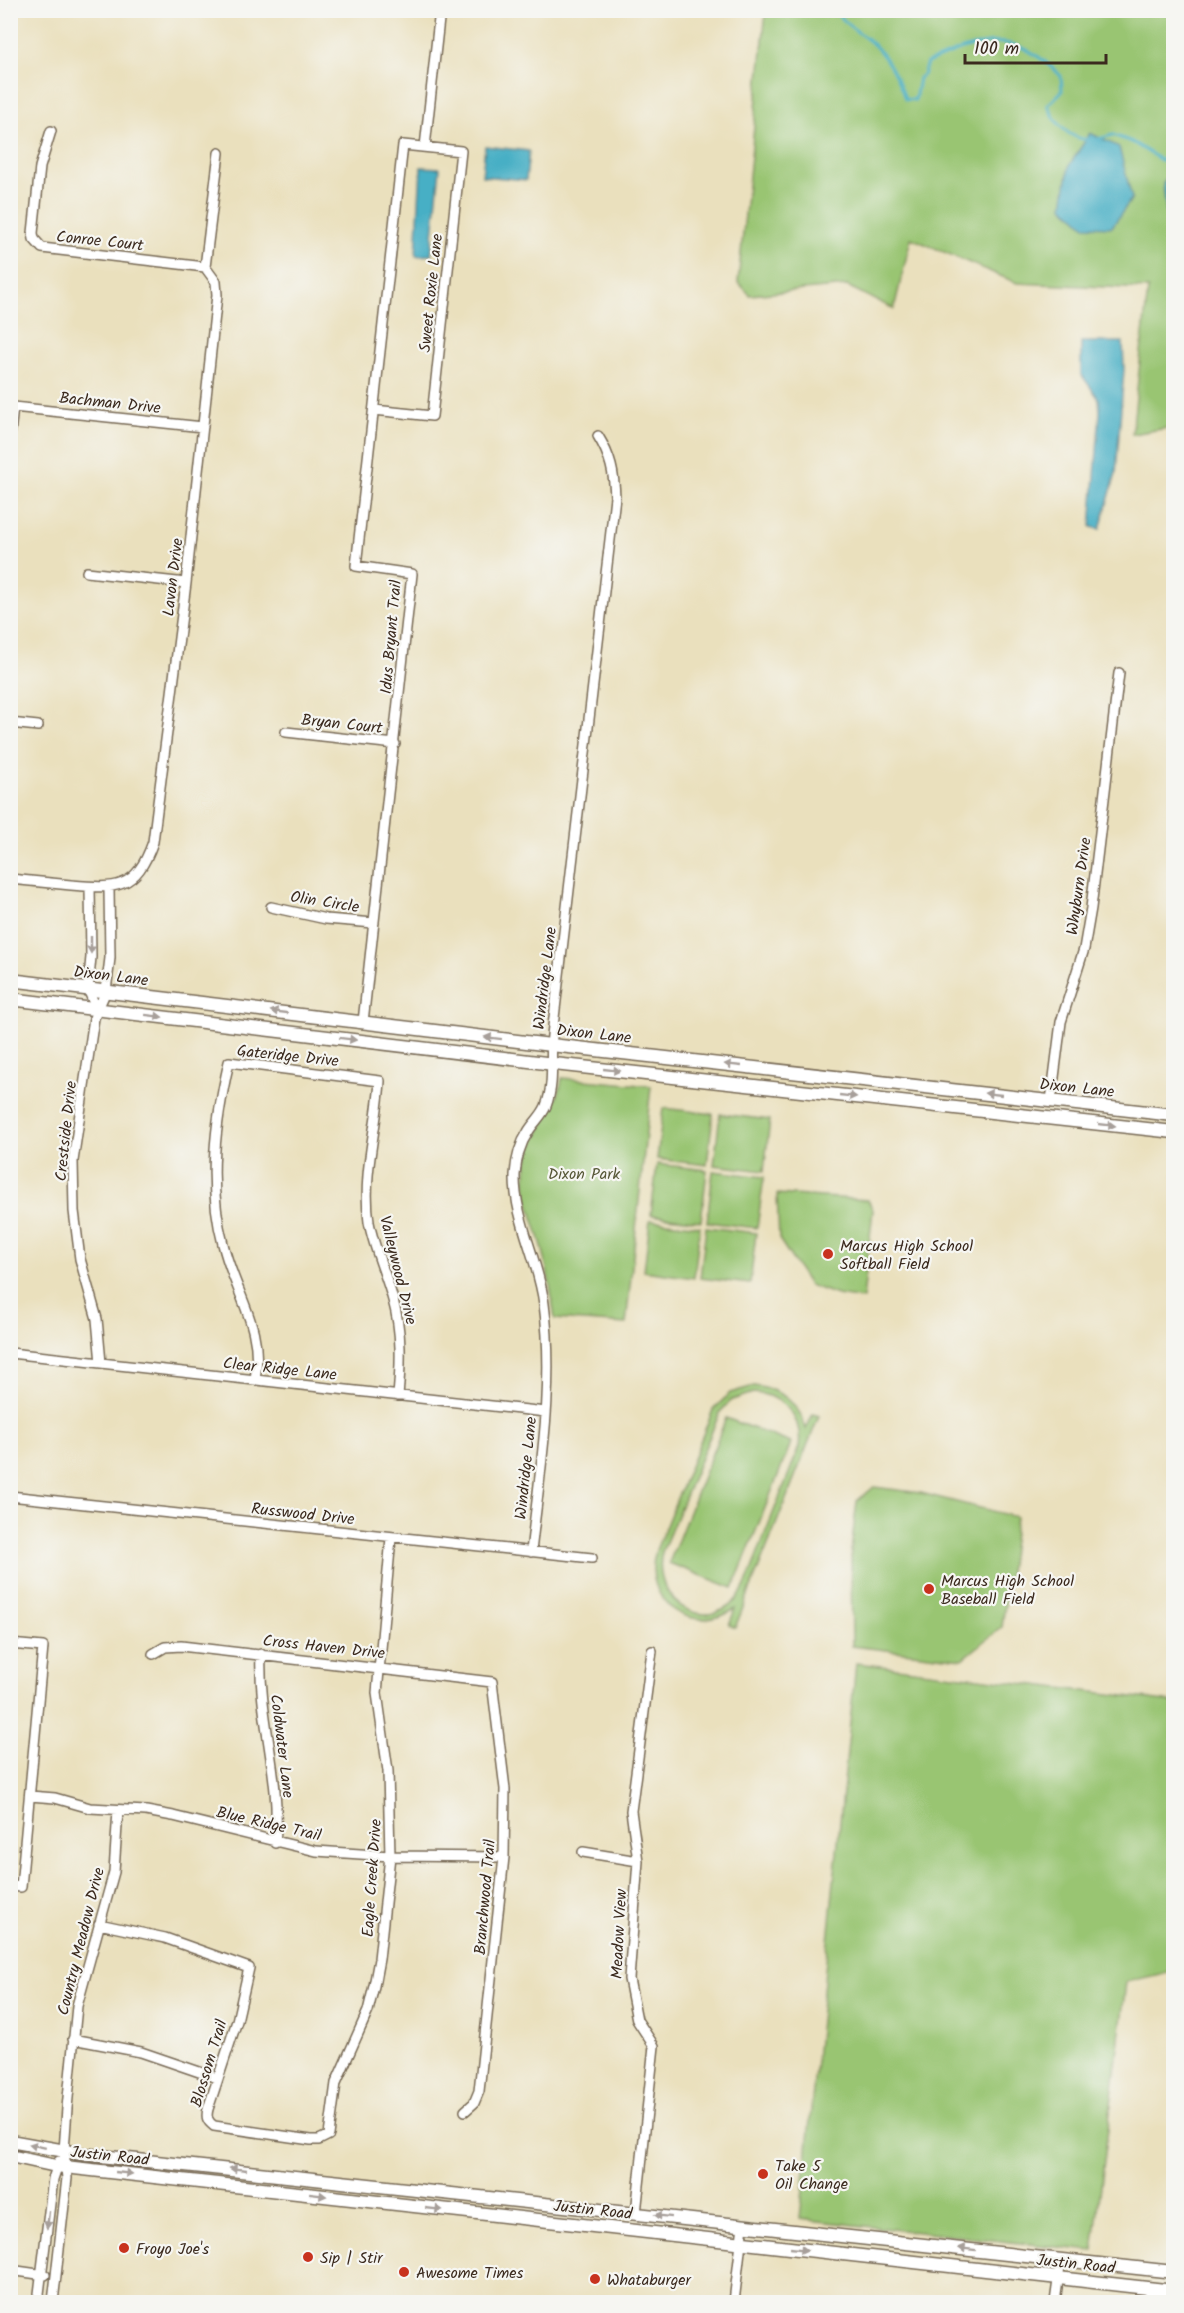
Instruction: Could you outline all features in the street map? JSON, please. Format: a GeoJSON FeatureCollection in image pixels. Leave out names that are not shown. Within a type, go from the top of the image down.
{"type":"FeatureCollection","features":[{"type":"Feature","properties":{"kind":"main road","name":"Dixon Lane"},"geometry":{"type":"LineString","coordinates":[[10,980],[551,1045],[1173,1114]]}},
{"type":"Feature","properties":{"kind":"main road","name":"Dixon Lane"},"geometry":{"type":"LineString","coordinates":[[10,999],[554,1064],[1173,1132]]}},
{"type":"Feature","properties":{"kind":"main road","name":"Justin Road"},"geometry":{"type":"LineString","coordinates":[[10,2141],[64,2151],[1173,2272]]}},
{"type":"Feature","properties":{"kind":"main road","name":"Justin Road"},"geometry":{"type":"LineString","coordinates":[[10,2156],[61,2167],[1173,2291]]}},
{"type":"Feature","properties":{"kind":"street"},"geometry":{"type":"LineString","coordinates":[[425,147],[440,10]]}},
{"type":"Feature","properties":{"kind":"street","name":"Conroe Court"},"geometry":{"type":"LineString","coordinates":[[51,131],[40,167],[33,233],[34,239],[42,248],[205,267]]}},
{"type":"Feature","properties":{"kind":"street","name":"Idus Bryant Trail"},"geometry":{"type":"LineString","coordinates":[[363,1022],[412,574],[356,566],[403,145],[425,147]]}},
{"type":"Feature","properties":{"kind":"street","name":"Sweet Roxie Lane"},"geometry":{"type":"LineString","coordinates":[[374,410],[432,416],[461,151],[425,147]]}},
{"type":"Feature","properties":{"kind":"street"},"geometry":{"type":"LineString","coordinates":[[205,267],[219,153]]}},
{"type":"Feature","properties":{"kind":"street","name":"Lavon Drive"},"geometry":{"type":"LineString","coordinates":[[110,889],[126,882],[143,866],[153,842],[186,583],[217,295],[216,282],[205,267]]}},
{"type":"Feature","properties":{"kind":"street","name":"Bachman Drive"},"geometry":{"type":"LineString","coordinates":[[10,434],[14,407],[203,427]]}},
{"type":"Feature","properties":{"kind":"street","name":"Windridge Lane"},"geometry":{"type":"LineString","coordinates":[[531,1552],[549,1381],[544,1301],[524,1224],[515,1176],[517,1161],[527,1133],[545,1108],[554,1064],[551,1045],[615,497],[614,472],[609,454],[598,436]]}},
{"type":"Feature","properties":{"kind":"street"},"geometry":{"type":"LineString","coordinates":[[87,572],[186,583]]}},
{"type":"Feature","properties":{"kind":"street","name":"Whyburn Drive"},"geometry":{"type":"LineString","coordinates":[[1051,1101],[1061,1022],[1084,949],[1091,908],[1119,674]]}},
{"type":"Feature","properties":{"kind":"street"},"geometry":{"type":"LineString","coordinates":[[10,723],[38,726]]}},
{"type":"Feature","properties":{"kind":"street","name":"Bryan Court"},"geometry":{"type":"LineString","coordinates":[[286,732],[395,744]]}},
{"type":"Feature","properties":{"kind":"street"},"geometry":{"type":"LineString","coordinates":[[10,879],[110,889],[110,958],[106,991],[96,1008]]}},
{"type":"Feature","properties":{"kind":"street"},"geometry":{"type":"LineString","coordinates":[[90,887],[91,957],[88,989],[96,1008]]}},
{"type":"Feature","properties":{"kind":"street","name":"Olin Circle"},"geometry":{"type":"LineString","coordinates":[[271,907],[326,919],[374,923]]}},
{"type":"Feature","properties":{"kind":"street","name":"Crestside Drive"},"geometry":{"type":"LineString","coordinates":[[96,1008],[73,1161],[74,1211],[80,1258],[98,1319],[101,1363]]}},
{"type":"Feature","properties":{"kind":"street","name":"Gateridge Drive"},"geometry":{"type":"LineString","coordinates":[[255,1380],[257,1341],[223,1245],[214,1192],[215,1139],[229,1062],[380,1081]]}},
{"type":"Feature","properties":{"kind":"street","name":"Valleywood Drive"},"geometry":{"type":"LineString","coordinates":[[380,1081],[368,1167],[367,1196],[375,1248],[399,1326],[401,1349],[398,1396]]}},
{"type":"Feature","properties":{"kind":"street","name":"Clear Ridge Lane"},"geometry":{"type":"LineString","coordinates":[[10,1353],[546,1412]]}},
{"type":"Feature","properties":{"kind":"street","name":"Russwood Drive"},"geometry":{"type":"LineString","coordinates":[[10,1496],[592,1558]]}},
{"type":"Feature","properties":{"kind":"street","name":"Eagle Creek Drive"},"geometry":{"type":"LineString","coordinates":[[324,2138],[329,2135],[332,2127],[336,2083],[368,2011],[379,1959],[390,1856],[390,1802],[388,1771],[378,1714],[378,1667],[392,1538]]}},
{"type":"Feature","properties":{"kind":"street"},"geometry":{"type":"LineString","coordinates":[[10,1644],[43,1647],[30,1796],[16,1887]]}},
{"type":"Feature","properties":{"kind":"street","name":"Cross Haven Drive"},"geometry":{"type":"LineString","coordinates":[[153,1654],[165,1647],[181,1646],[492,1682]]}},
{"type":"Feature","properties":{"kind":"street","name":"Meadow View"},"geometry":{"type":"LineString","coordinates":[[636,2213],[654,2046],[637,2020],[629,1979],[638,1860],[631,1811],[652,1652]]}},
{"type":"Feature","properties":{"kind":"street","name":"Coldwater Lane"},"geometry":{"type":"LineString","coordinates":[[261,1654],[261,1691],[277,1821],[275,1843]]}},
{"type":"Feature","properties":{"kind":"street","name":"Branchwood Trail"},"geometry":{"type":"LineString","coordinates":[[465,2111],[474,2103],[479,2091],[504,1857],[505,1788],[492,1682]]}},
{"type":"Feature","properties":{"kind":"street","name":"Blue Ridge Trail"},"geometry":{"type":"LineString","coordinates":[[30,1796],[55,1798],[90,1808],[146,1811],[184,1818],[275,1843],[316,1851],[390,1856],[504,1857]]}},
{"type":"Feature","properties":{"kind":"street","name":"Country Meadow Drive"},"geometry":{"type":"LineString","coordinates":[[61,2167],[77,2006],[114,1872],[118,1810]]}},
{"type":"Feature","properties":{"kind":"street"},"geometry":{"type":"LineString","coordinates":[[583,1852],[638,1860]]}},
{"type":"Feature","properties":{"kind":"street","name":"Blossom Trail"},"geometry":{"type":"LineString","coordinates":[[99,1924],[165,1938],[249,1968],[237,2021],[206,2117],[214,2126],[311,2140],[324,2138]]}},
{"type":"Feature","properties":{"kind":"street"},"geometry":{"type":"LineString","coordinates":[[73,2039],[141,2052],[218,2078]]}},
{"type":"Feature","properties":{"kind":"street"},"geometry":{"type":"LineString","coordinates":[[38,2302],[61,2167]]}},
{"type":"Feature","properties":{"kind":"street"},"geometry":{"type":"LineString","coordinates":[[53,2302],[61,2167]]}},
{"type":"Feature","properties":{"kind":"street"},"geometry":{"type":"LineString","coordinates":[[734,2302],[743,2225]]}},
{"type":"Feature","properties":{"kind":"street"},"geometry":{"type":"LineString","coordinates":[[1055,2302],[1061,2259]]}},
{"type":"Feature","properties":{"kind":"street"},"geometry":{"type":"LineString","coordinates":[[10,2270],[56,2277]]}},
{"type":"Feature","properties":{"kind":"green space"},"geometry":{"type":"Polygon","coordinates":[[[766,11],[1173,11],[1173,427],[1132,434],[1148,289],[1017,283],[911,238],[894,309],[847,286],[750,295],[738,282],[766,11]]]}},
{"type":"Feature","properties":{"kind":"green space","name":"Dixon Park"},"geometry":{"type":"Polygon","coordinates":[[[562,1078],[651,1086],[626,1324],[555,1319],[543,1250],[530,1208],[526,1175],[530,1152],[556,1100],[562,1078]]]}},
{"type":"Feature","properties":{"kind":"green space"},"geometry":{"type":"Polygon","coordinates":[[[663,1108],[713,1114],[707,1165],[657,1159],[663,1108]]]}},
{"type":"Feature","properties":{"kind":"green space"},"geometry":{"type":"Polygon","coordinates":[[[720,1114],[770,1120],[764,1171],[714,1165],[720,1114]]]}},
{"type":"Feature","properties":{"kind":"green space"},"geometry":{"type":"Polygon","coordinates":[[[657,1164],[707,1170],[701,1221],[651,1215],[657,1164]]]}},
{"type":"Feature","properties":{"kind":"green space"},"geometry":{"type":"Polygon","coordinates":[[[713,1171],[764,1177],[757,1228],[707,1222],[713,1171]]]}},
{"type":"Feature","properties":{"kind":"green space","name":"Marcus High School Softball Field"},"geometry":{"type":"Polygon","coordinates":[[[777,1194],[868,1200],[873,1210],[863,1299],[837,1295],[809,1285],[779,1239],[777,1194]]]}},
{"type":"Feature","properties":{"kind":"green space"},"geometry":{"type":"Polygon","coordinates":[[[650,1220],[700,1226],[694,1278],[644,1271],[650,1220]]]}},
{"type":"Feature","properties":{"kind":"green space"},"geometry":{"type":"Polygon","coordinates":[[[706,1227],[756,1233],[750,1284],[700,1278],[706,1227]]]}},
{"type":"Feature","properties":{"kind":"green space"},"geometry":{"type":"Polygon","coordinates":[[[754,1386],[773,1390],[794,1405],[806,1429],[813,1414],[819,1416],[735,1628],[729,1625],[735,1609],[718,1617],[702,1619],[686,1616],[673,1609],[662,1598],[655,1584],[653,1568],[656,1550],[713,1410],[730,1393],[754,1386]],[[753,1393],[732,1400],[720,1412],[662,1552],[661,1571],[665,1587],[674,1600],[686,1609],[701,1614],[715,1613],[729,1606],[741,1593],[799,1447],[798,1426],[794,1417],[782,1403],[753,1393]]]}},
{"type":"Feature","properties":{"kind":"green space"},"geometry":{"type":"Polygon","coordinates":[[[726,1418],[791,1443],[733,1588],[669,1563],[726,1418]]]}},
{"type":"Feature","properties":{"kind":"green space","name":"Marcus High School Baseball Field"},"geometry":{"type":"Polygon","coordinates":[[[874,1487],[921,1493],[1016,1517],[1002,1627],[963,1659],[852,1646],[851,1550],[857,1501],[874,1487]]]}},
{"type":"Feature","properties":{"kind":"green space"},"geometry":{"type":"Polygon","coordinates":[[[856,1663],[1173,1702],[1173,1971],[1126,1982],[1093,2251],[800,2219],[856,1663]]]}},
{"type":"Feature","properties":{"kind":"water"},"geometry":{"type":"Polygon","coordinates":[[[1090,133],[1119,147],[1132,198],[1112,227],[1085,226],[1063,206],[1069,166],[1090,133]]]}},
{"type":"Feature","properties":{"kind":"water"},"geometry":{"type":"Polygon","coordinates":[[[485,146],[529,151],[526,180],[482,176],[485,146]]]}},
{"type":"Feature","properties":{"kind":"water"},"geometry":{"type":"Polygon","coordinates":[[[421,167],[440,168],[431,255],[416,256],[421,167]]]}},
{"type":"Feature","properties":{"kind":"water"},"geometry":{"type":"Polygon","coordinates":[[[1173,169],[1173,221],[1167,219],[1163,184],[1173,169]]]}},
{"type":"Feature","properties":{"kind":"water"},"geometry":{"type":"Polygon","coordinates":[[[1081,342],[1123,342],[1124,369],[1116,473],[1100,529],[1091,527],[1100,412],[1099,399],[1081,374],[1081,342]]]}},
{"type":"Feature","properties":{"kind":"waterway"},"geometry":{"type":"LineString","coordinates":[[835,10],[843,20],[871,42],[882,54],[896,76],[905,99],[915,100],[919,78],[923,75],[927,63],[947,55],[965,48],[997,42],[1013,44],[1028,50],[1061,76],[1062,91],[1048,105],[1054,118],[1068,133],[1088,140]]}},
{"type":"Feature","properties":{"kind":"waterway"},"geometry":{"type":"LineString","coordinates":[[1098,139],[1113,135],[1132,142],[1174,168]]}},
{"type":"Feature","properties":{"kind":"place","name":"Marcus High School Softball Field"},"geometry":{"type":"Point","coordinates":[828,1254]}},
{"type":"Feature","properties":{"kind":"place","name":"Marcus High School Baseball Field"},"geometry":{"type":"Point","coordinates":[929,1589]}},
{"type":"Feature","properties":{"kind":"place","name":"Take 5 Oil Change"},"geometry":{"type":"Point","coordinates":[763,2174]}},
{"type":"Feature","properties":{"kind":"place","name":"Froyo Joe's"},"geometry":{"type":"Point","coordinates":[124,2248]}},
{"type":"Feature","properties":{"kind":"place","name":"Sip | Stir"},"geometry":{"type":"Point","coordinates":[308,2257]}},
{"type":"Feature","properties":{"kind":"place","name":"Awesome Times"},"geometry":{"type":"Point","coordinates":[404,2272]}},
{"type":"Feature","properties":{"kind":"place","name":"Whataburger"},"geometry":{"type":"Point","coordinates":[595,2279]}}]}
